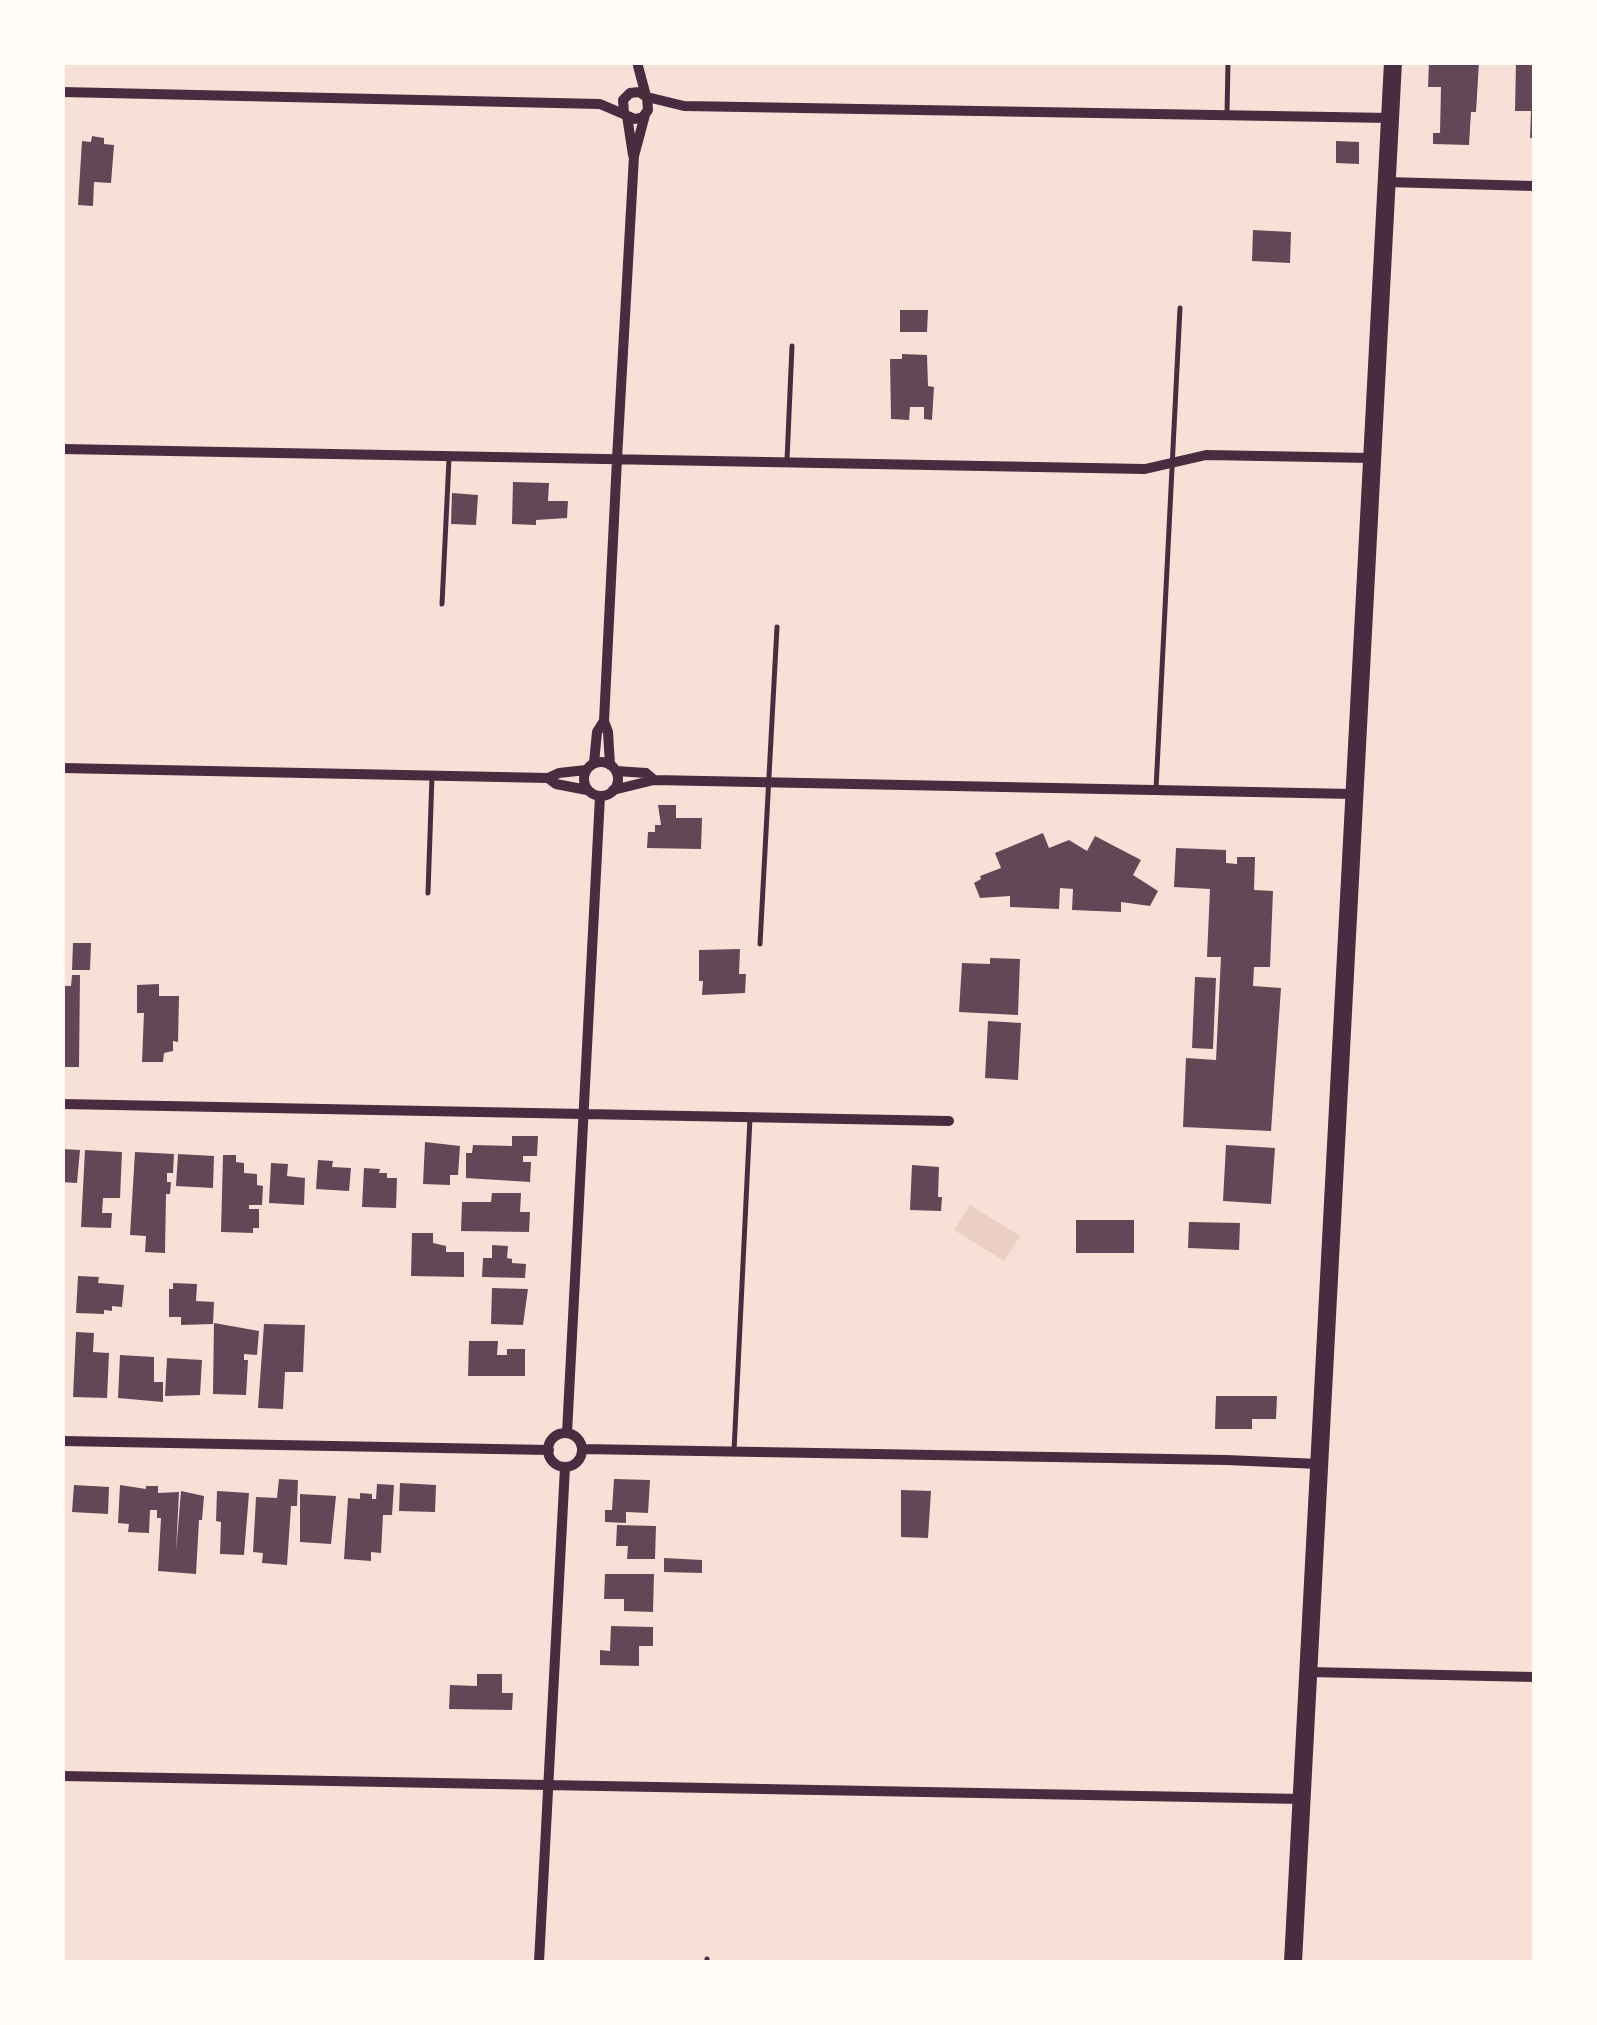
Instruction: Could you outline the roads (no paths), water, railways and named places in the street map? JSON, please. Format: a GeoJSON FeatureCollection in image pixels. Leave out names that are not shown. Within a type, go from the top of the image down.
{"type":"FeatureCollection","features":[{"type":"Feature","properties":{"kind":"highway"},"geometry":{"type":"LineString","coordinates":[[1293,1962],[1393,62]]}},
{"type":"Feature","properties":{"kind":"street"},"geometry":{"type":"LineString","coordinates":[[634,156],[622,104],[638,64]]}},
{"type":"Feature","properties":{"kind":"street"},"geometry":{"type":"LineString","coordinates":[[614,790],[618,781],[604,721],[634,156],[650,106],[638,64]]}},
{"type":"Feature","properties":{"kind":"street"},"geometry":{"type":"LineString","coordinates":[[62,92],[600,104],[635,119],[684,106]]}},
{"type":"Feature","properties":{"kind":"street"},"geometry":{"type":"LineString","coordinates":[[600,104],[639,92],[684,106],[1390,118]]}},
{"type":"Feature","properties":{"kind":"street"},"geometry":{"type":"LineString","coordinates":[[1386,182],[1534,186]]}},
{"type":"Feature","properties":{"kind":"street"},"geometry":{"type":"LineString","coordinates":[[62,449],[1140,469],[1211,454],[1371,458]]}},
{"type":"Feature","properties":{"kind":"street"},"geometry":{"type":"LineString","coordinates":[[587,790],[584,782],[604,721]]}},
{"type":"Feature","properties":{"kind":"street"},"geometry":{"type":"LineString","coordinates":[[62,768],[548,778],[590,767],[646,773],[654,780]]}},
{"type":"Feature","properties":{"kind":"street"},"geometry":{"type":"LineString","coordinates":[[548,778],[556,784],[600,796],[654,780],[1353,794]]}},
{"type":"Feature","properties":{"kind":"street"},"geometry":{"type":"LineString","coordinates":[[566,1433],[600,796]]}},
{"type":"Feature","properties":{"kind":"street"},"geometry":{"type":"LineString","coordinates":[[62,1104],[949,1121]]}},
{"type":"Feature","properties":{"kind":"street"},"geometry":{"type":"LineString","coordinates":[[566,1433],[577,1438],[582,1450],[578,1462],[565,1467],[551,1460],[548,1450],[555,1436],[566,1433]]}},
{"type":"Feature","properties":{"kind":"street"},"geometry":{"type":"LineString","coordinates":[[62,1441],[548,1450]]}},
{"type":"Feature","properties":{"kind":"street"},"geometry":{"type":"LineString","coordinates":[[582,1450],[1168,1458],[1319,1464]]}},
{"type":"Feature","properties":{"kind":"street"},"geometry":{"type":"LineString","coordinates":[[539,1962],[565,1467]]}},
{"type":"Feature","properties":{"kind":"street"},"geometry":{"type":"LineString","coordinates":[[1308,1672],[1534,1677]]}},
{"type":"Feature","properties":{"kind":"street"},"geometry":{"type":"LineString","coordinates":[[62,1776],[1302,1799]]}},
{"type":"Feature","properties":{"kind":"lane"},"geometry":{"type":"LineString","coordinates":[[1226,114],[1228,62]]}},
{"type":"Feature","properties":{"kind":"lane"},"geometry":{"type":"LineString","coordinates":[[1156,789],[1180,308]]}},
{"type":"Feature","properties":{"kind":"lane"},"geometry":{"type":"LineString","coordinates":[[787,463],[792,346]]}},
{"type":"Feature","properties":{"kind":"lane"},"geometry":{"type":"LineString","coordinates":[[442,604],[448,456]]}},
{"type":"Feature","properties":{"kind":"lane"},"geometry":{"type":"LineString","coordinates":[[760,944],[777,628]]}},
{"type":"Feature","properties":{"kind":"lane"},"geometry":{"type":"LineString","coordinates":[[428,892],[432,776]]}},
{"type":"Feature","properties":{"kind":"lane"},"geometry":{"type":"LineString","coordinates":[[734,1454],[750,1118]]}}]}
